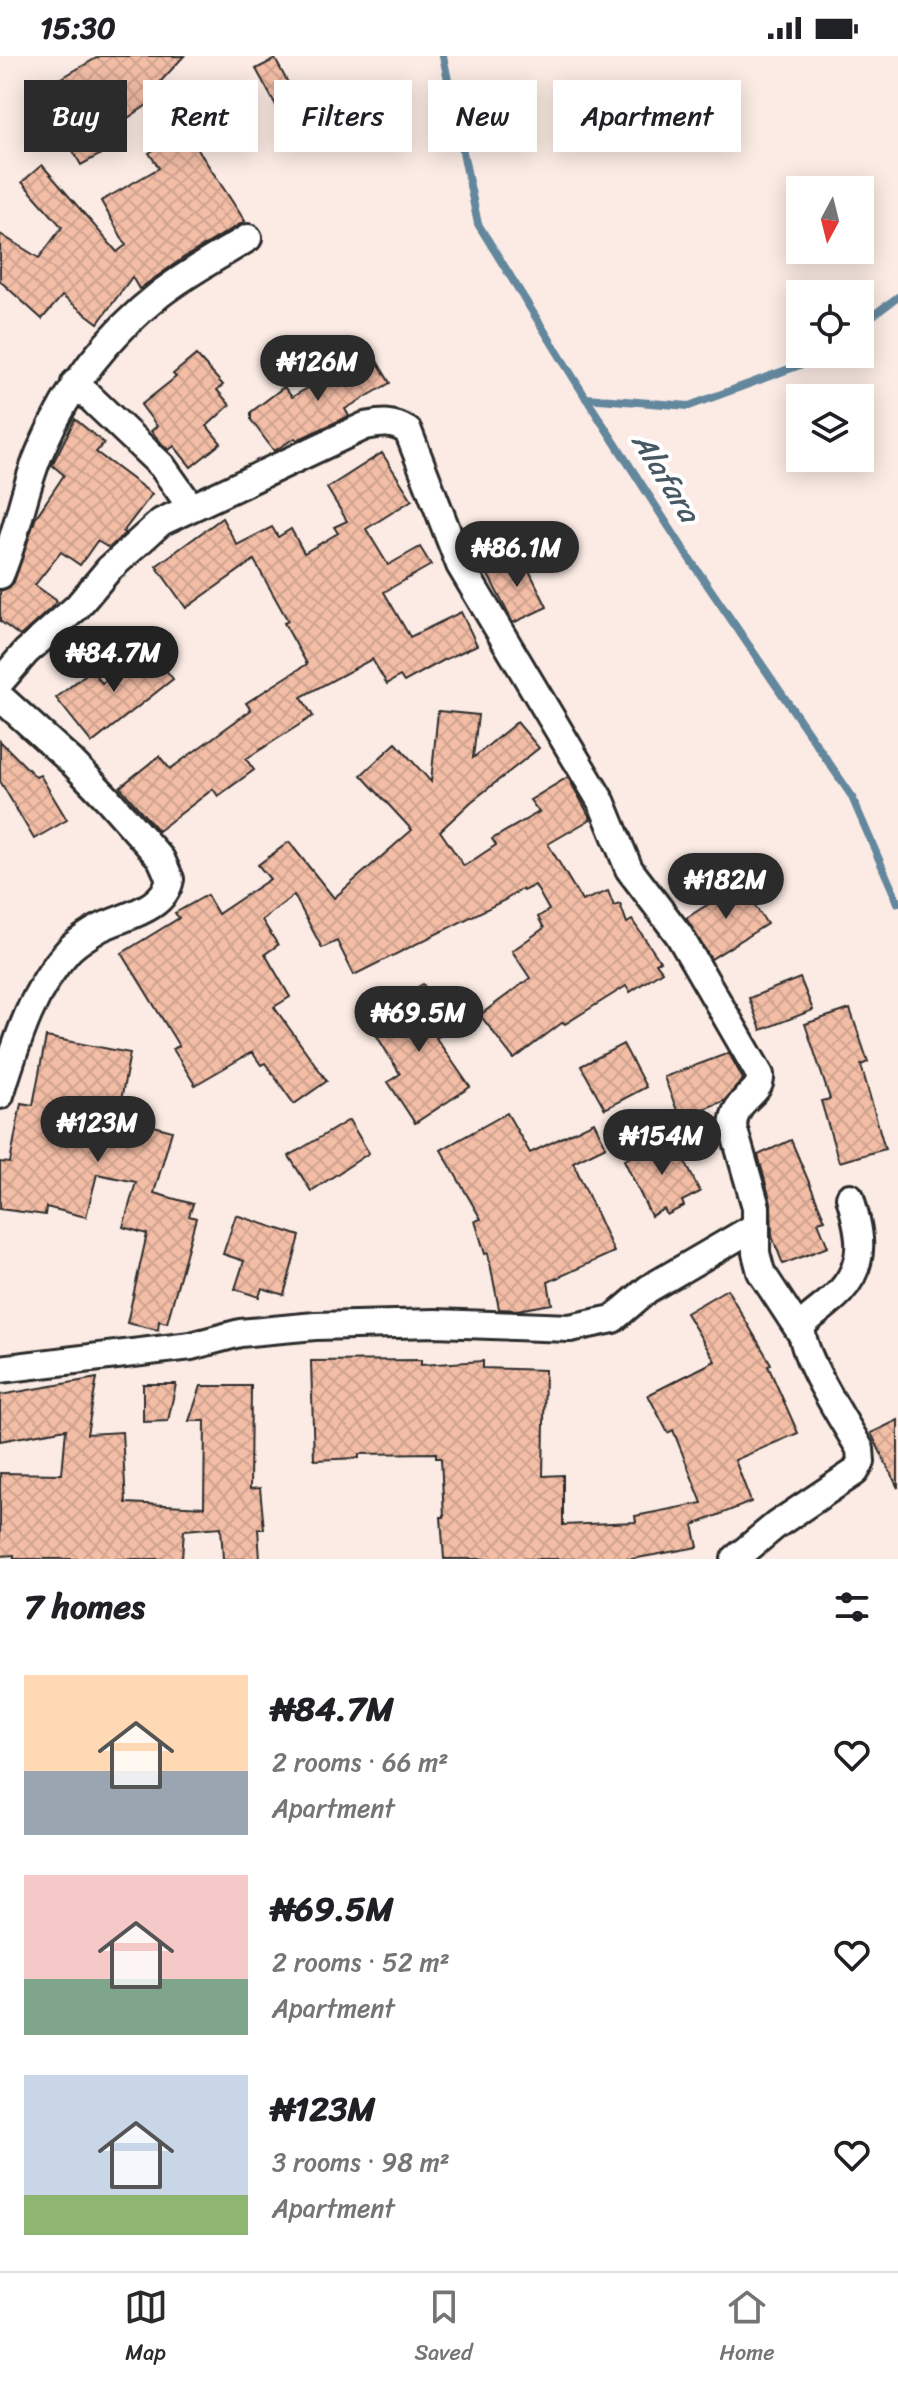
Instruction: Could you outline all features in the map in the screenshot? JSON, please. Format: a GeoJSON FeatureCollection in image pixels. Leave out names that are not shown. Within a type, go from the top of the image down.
{"type":"FeatureCollection","features":[{"type":"Feature","properties":{"kind":"street"},"geometry":{"type":"LineString","coordinates":[[0,575],[42,447],[75,383],[108,342],[161,293],[248,238]]}},
{"type":"Feature","properties":{"kind":"street"},"geometry":{"type":"LineString","coordinates":[[75,383],[162,466],[191,507]]}},
{"type":"Feature","properties":{"kind":"street"},"geometry":{"type":"LineString","coordinates":[[0,682],[26,652],[77,607],[109,569],[161,522],[365,426],[385,422],[397,424],[408,431],[460,565],[602,803],[629,869],[679,935],[760,1075],[757,1088],[740,1103],[733,1116],[733,1127],[756,1207],[756,1253],[761,1272],[801,1333],[815,1369],[860,1449],[861,1462],[855,1472],[776,1525],[735,1559]]}},
{"type":"Feature","properties":{"kind":"street"},"geometry":{"type":"LineString","coordinates":[[0,697],[107,798],[161,859],[170,879],[164,894],[150,907],[97,930],[69,950],[47,979],[24,1021],[0,1095]]}},
{"type":"Feature","properties":{"kind":"street"},"geometry":{"type":"LineString","coordinates":[[801,1333],[802,1325],[841,1291],[851,1276],[859,1254],[860,1233],[850,1197]]}},
{"type":"Feature","properties":{"kind":"street"},"geometry":{"type":"LineString","coordinates":[[0,1369],[191,1346],[240,1333],[315,1326],[435,1323],[570,1328],[613,1319],[648,1289],[756,1226]]}},
{"type":"Feature","properties":{"kind":"building"},"geometry":{"type":"Polygon","coordinates":[[[100,56],[184,56],[162,80],[143,80],[143,108],[127,119],[127,80],[58,80],[100,56]]]}},
{"type":"Feature","properties":{"kind":"building"},"geometry":{"type":"Polygon","coordinates":[[[275,59],[286,80],[274,80],[274,102],[256,69],[275,59]]]}},
{"type":"Feature","properties":{"kind":"building"},"geometry":{"type":"Polygon","coordinates":[[[74,152],[105,152],[81,165],[74,152]]]}},
{"type":"Feature","properties":{"kind":"building"},"geometry":{"type":"Polygon","coordinates":[[[200,152],[245,221],[139,289],[132,277],[98,323],[62,296],[42,319],[0,281],[0,234],[39,258],[62,227],[22,182],[42,165],[117,252],[126,245],[101,201],[159,168],[149,153],[200,152]]]}},
{"type":"Feature","properties":{"kind":"building"},"geometry":{"type":"Polygon","coordinates":[[[371,351],[390,383],[345,409],[349,416],[297,440],[295,438],[274,451],[251,420],[251,412],[284,387],[292,397],[371,351]]]}},
{"type":"Feature","properties":{"kind":"building"},"geometry":{"type":"Polygon","coordinates":[[[196,355],[223,385],[217,390],[230,405],[207,426],[221,443],[191,467],[174,446],[169,450],[151,431],[157,426],[141,405],[176,377],[173,374],[196,355]]]}},
{"type":"Feature","properties":{"kind":"building"},"geometry":{"type":"Polygon","coordinates":[[[75,419],[104,443],[96,452],[152,494],[125,533],[109,548],[97,541],[80,565],[61,552],[35,585],[57,601],[20,636],[0,621],[0,591],[14,582],[36,517],[64,475],[52,465],[75,419]]]}},
{"type":"Feature","properties":{"kind":"building"},"geometry":{"type":"Polygon","coordinates":[[[382,453],[412,500],[366,529],[388,565],[420,547],[431,565],[384,592],[410,637],[461,612],[477,645],[404,682],[400,676],[387,684],[372,659],[301,697],[313,716],[246,759],[254,770],[218,796],[213,789],[158,831],[120,787],[159,756],[170,769],[251,710],[246,703],[307,664],[284,623],[288,621],[254,560],[186,608],[156,566],[222,518],[237,545],[272,527],[278,537],[291,529],[304,553],[338,533],[334,527],[347,521],[327,488],[382,453]]]}},
{"type":"Feature","properties":{"kind":"building"},"geometry":{"type":"Polygon","coordinates":[[[521,554],[547,607],[513,623],[486,571],[521,554]]]}},
{"type":"Feature","properties":{"kind":"building"},"geometry":{"type":"Polygon","coordinates":[[[148,647],[173,679],[92,743],[56,698],[91,670],[102,683],[148,647]]]}},
{"type":"Feature","properties":{"kind":"building"},"geometry":{"type":"Polygon","coordinates":[[[438,711],[478,715],[473,758],[517,722],[539,748],[440,831],[464,866],[496,845],[492,839],[539,812],[530,800],[568,777],[591,819],[548,844],[582,901],[608,891],[614,906],[620,904],[627,923],[632,920],[660,961],[656,963],[662,971],[630,992],[626,986],[565,1024],[563,1022],[514,1059],[480,1015],[530,978],[512,951],[544,928],[538,917],[549,910],[535,885],[354,975],[337,941],[322,948],[294,895],[262,920],[278,945],[265,954],[290,997],[274,1007],[327,1081],[294,1104],[265,1063],[261,1065],[252,1052],[195,1085],[173,1049],[179,1046],[122,953],[179,918],[175,913],[207,895],[218,914],[270,879],[258,865],[289,842],[334,898],[412,830],[361,775],[396,743],[431,782],[438,711]]]}},
{"type":"Feature","properties":{"kind":"building"},"geometry":{"type":"Polygon","coordinates":[[[0,741],[36,777],[40,775],[67,820],[34,839],[0,781],[0,741]]]}},
{"type":"Feature","properties":{"kind":"building"},"geometry":{"type":"Polygon","coordinates":[[[741,884],[767,924],[711,959],[686,918],[741,884]]]}},
{"type":"Feature","properties":{"kind":"building"},"geometry":{"type":"Polygon","coordinates":[[[800,978],[813,1010],[761,1030],[749,998],[800,978]]]}},
{"type":"Feature","properties":{"kind":"building"},"geometry":{"type":"Polygon","coordinates":[[[423,984],[450,1030],[436,1038],[470,1087],[415,1123],[388,1082],[400,1074],[377,1036],[387,1030],[377,1011],[423,984]]]}},
{"type":"Feature","properties":{"kind":"building"},"geometry":{"type":"Polygon","coordinates":[[[850,1009],[868,1062],[861,1065],[885,1149],[839,1162],[821,1101],[830,1099],[805,1024],[850,1009]]]}},
{"type":"Feature","properties":{"kind":"building"},"geometry":{"type":"Polygon","coordinates":[[[46,1037],[130,1053],[118,1116],[172,1131],[154,1193],[193,1204],[189,1216],[196,1218],[167,1323],[159,1321],[158,1330],[127,1323],[147,1234],[123,1227],[136,1182],[97,1174],[86,1217],[46,1207],[45,1215],[0,1209],[0,1162],[10,1163],[21,1103],[33,1105],[46,1037]]]}},
{"type":"Feature","properties":{"kind":"building"},"geometry":{"type":"Polygon","coordinates":[[[623,1044],[646,1087],[605,1109],[581,1066],[623,1044]]]}},
{"type":"Feature","properties":{"kind":"building"},"geometry":{"type":"Polygon","coordinates":[[[729,1053],[743,1079],[724,1101],[680,1118],[664,1077],[729,1053]]]}},
{"type":"Feature","properties":{"kind":"building"},"geometry":{"type":"Polygon","coordinates":[[[507,1113],[530,1153],[594,1122],[606,1146],[573,1162],[614,1252],[548,1282],[552,1304],[517,1310],[499,1309],[488,1253],[485,1254],[475,1221],[481,1219],[441,1150],[507,1113]]]}},
{"type":"Feature","properties":{"kind":"building"},"geometry":{"type":"Polygon","coordinates":[[[349,1120],[369,1153],[311,1191],[289,1156],[349,1120]]]}},
{"type":"Feature","properties":{"kind":"building"},"geometry":{"type":"Polygon","coordinates":[[[673,1137],[700,1192],[682,1201],[684,1206],[667,1215],[664,1209],[651,1216],[624,1160],[673,1137]]]}},
{"type":"Feature","properties":{"kind":"building"},"geometry":{"type":"Polygon","coordinates":[[[791,1140],[825,1220],[818,1222],[828,1247],[783,1264],[772,1236],[771,1203],[758,1155],[791,1140]]]}},
{"type":"Feature","properties":{"kind":"building"},"geometry":{"type":"Polygon","coordinates":[[[236,1215],[300,1236],[284,1295],[262,1288],[259,1297],[235,1289],[244,1261],[223,1254],[236,1215]]]}},
{"type":"Feature","properties":{"kind":"building"},"geometry":{"type":"Polygon","coordinates":[[[727,1289],[771,1364],[768,1366],[798,1433],[735,1460],[751,1502],[693,1525],[698,1547],[632,1559],[444,1559],[441,1458],[436,1458],[436,1453],[359,1454],[359,1458],[314,1460],[311,1361],[421,1360],[421,1365],[483,1361],[483,1368],[545,1370],[543,1476],[563,1475],[563,1525],[636,1522],[635,1516],[702,1503],[673,1430],[668,1433],[648,1395],[715,1361],[686,1313],[727,1289]]]}},
{"type":"Feature","properties":{"kind":"building"},"geometry":{"type":"Polygon","coordinates":[[[97,1378],[87,1434],[122,1432],[126,1503],[204,1507],[205,1421],[189,1421],[201,1386],[251,1386],[250,1489],[260,1488],[264,1529],[258,1529],[260,1559],[223,1559],[221,1527],[184,1530],[182,1559],[14,1559],[14,1555],[0,1556],[0,1473],[62,1474],[66,1429],[0,1441],[0,1395],[97,1378]]]}},
{"type":"Feature","properties":{"kind":"building"},"geometry":{"type":"Polygon","coordinates":[[[143,1384],[176,1384],[168,1421],[143,1422],[143,1384]]]}},
{"type":"Feature","properties":{"kind":"building"},"geometry":{"type":"Polygon","coordinates":[[[898,1420],[898,1488],[871,1433],[898,1420]]]}},
{"type":"Feature","properties":{"kind":"waterway","name":"Alafara"},"geometry":{"type":"LineString","coordinates":[[443,56],[478,224],[691,561],[851,795],[898,903]]}},
{"type":"Feature","properties":{"kind":"waterway"},"geometry":{"type":"LineString","coordinates":[[874,315],[898,297]]}},
{"type":"Feature","properties":{"kind":"waterway"},"geometry":{"type":"LineString","coordinates":[[586,398],[689,406],[792,368]]}}]}
